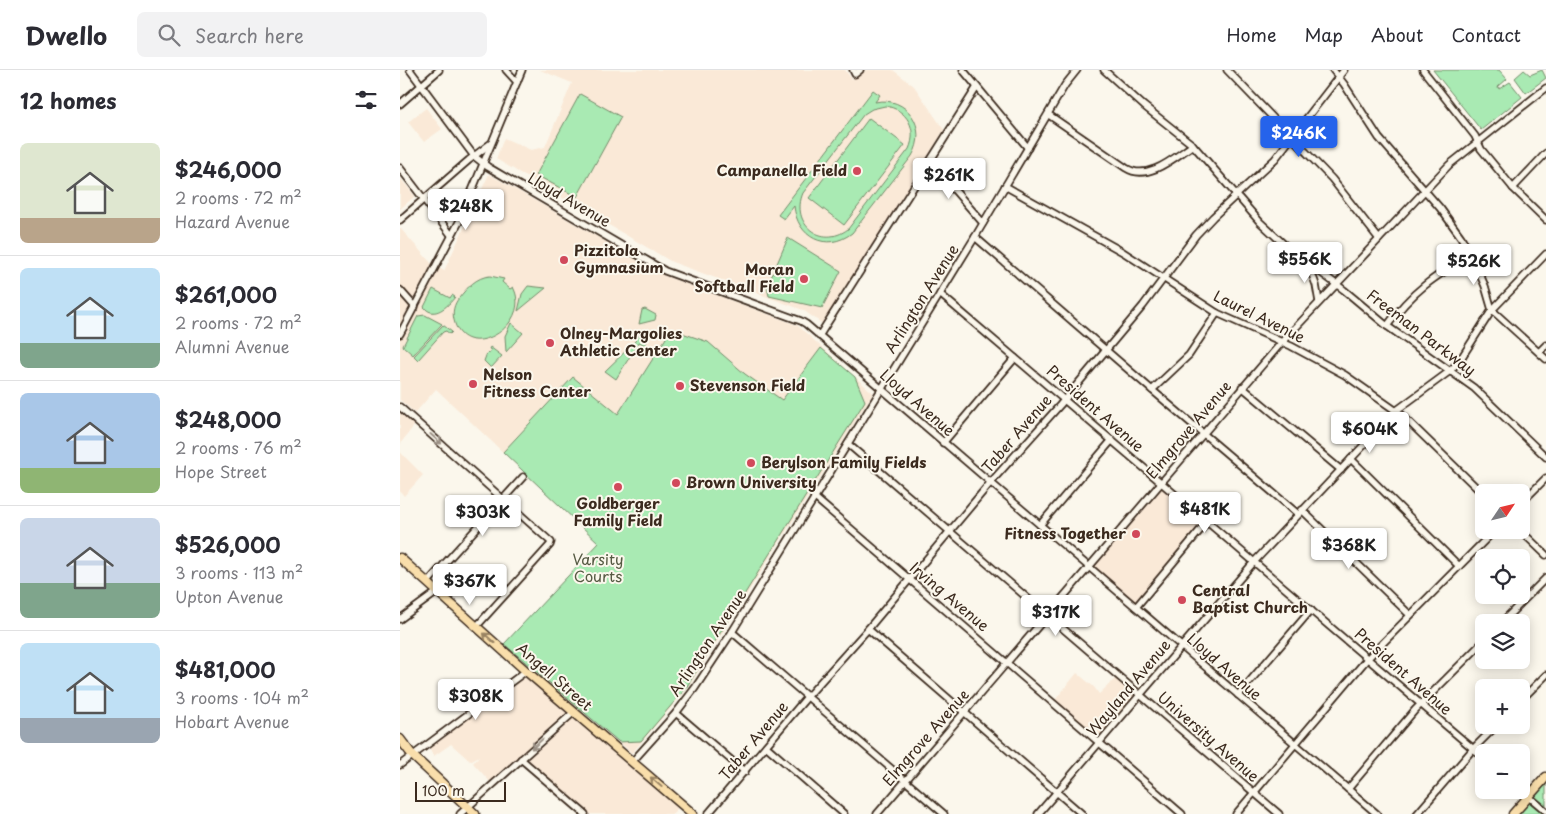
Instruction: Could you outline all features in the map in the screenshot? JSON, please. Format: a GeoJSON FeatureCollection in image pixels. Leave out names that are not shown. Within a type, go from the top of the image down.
{"type":"FeatureCollection","features":[{"type":"Feature","properties":{"kind":"main road","name":"Angell Street"},"geometry":{"type":"LineString","coordinates":[[400,558],[526,671],[693,814]]}},
{"type":"Feature","properties":{"kind":"main road"},"geometry":{"type":"LineString","coordinates":[[400,738],[413,756],[475,814]]}},
{"type":"Feature","properties":{"kind":"main road"},"geometry":{"type":"LineString","coordinates":[[1530,794],[1546,777]]}},
{"type":"Feature","properties":{"kind":"main road"},"geometry":{"type":"LineString","coordinates":[[1513,814],[1526,799]]}},
{"type":"Feature","properties":{"kind":"street","name":"Lloyd Avenue"},"geometry":{"type":"LineString","coordinates":[[410,70],[474,156],[483,164],[665,271],[801,321],[1377,814]]}},
{"type":"Feature","properties":{"kind":"street"},"geometry":{"type":"LineString","coordinates":[[400,104],[439,70]]}},
{"type":"Feature","properties":{"kind":"street"},"geometry":{"type":"LineString","coordinates":[[506,70],[517,82]]}},
{"type":"Feature","properties":{"kind":"street"},"geometry":{"type":"LineString","coordinates":[[400,334],[452,236],[522,70]]}},
{"type":"Feature","properties":{"kind":"street"},"geometry":{"type":"LineString","coordinates":[[963,70],[1028,148]]}},
{"type":"Feature","properties":{"kind":"street","name":"Arlington Avenue"},"geometry":{"type":"LineString","coordinates":[[632,762],[676,713],[732,632],[1049,115],[1065,85],[1076,70]]}},
{"type":"Feature","properties":{"kind":"street","name":"Freeman Parkway"},"geometry":{"type":"LineString","coordinates":[[1104,70],[1144,106],[1193,145],[1260,222],[1288,248],[1387,326],[1484,396],[1546,457]]}},
{"type":"Feature","properties":{"kind":"street"},"geometry":{"type":"LineString","coordinates":[[1227,70],[1332,179],[1379,239]]}},
{"type":"Feature","properties":{"kind":"street"},"geometry":{"type":"LineString","coordinates":[[1333,70],[1379,138],[1450,220],[1471,255],[1485,286],[1492,310],[1546,359]]}},
{"type":"Feature","properties":{"kind":"street","name":"Taber Avenue"},"geometry":{"type":"LineString","coordinates":[[708,814],[1106,350],[1143,306],[1196,235],[1213,216],[1275,159],[1344,70]]}},
{"type":"Feature","properties":{"kind":"street"},"geometry":{"type":"LineString","coordinates":[[1423,70],[1475,136],[1481,149],[1513,188],[1546,220]]}},
{"type":"Feature","properties":{"kind":"street"},"geometry":{"type":"LineString","coordinates":[[820,336],[976,87]]}},
{"type":"Feature","properties":{"kind":"street","name":"Elmgrove Avenue"},"geometry":{"type":"LineString","coordinates":[[877,814],[1282,342],[1449,165],[1546,88]]}},
{"type":"Feature","properties":{"kind":"street"},"geometry":{"type":"LineString","coordinates":[[1049,115],[1132,172],[1140,174],[1158,167],[1193,145]]}},
{"type":"Feature","properties":{"kind":"street"},"geometry":{"type":"LineString","coordinates":[[400,220],[474,156],[491,144]]}},
{"type":"Feature","properties":{"kind":"street"},"geometry":{"type":"LineString","coordinates":[[1513,188],[1546,153]]}},
{"type":"Feature","properties":{"kind":"street"},"geometry":{"type":"LineString","coordinates":[[930,162],[983,222]]}},
{"type":"Feature","properties":{"kind":"street"},"geometry":{"type":"LineString","coordinates":[[400,168],[452,236]]}},
{"type":"Feature","properties":{"kind":"street","name":"Laurel Avenue"},"geometry":{"type":"LineString","coordinates":[[1005,186],[1123,252],[1218,313],[1282,342],[1345,375],[1397,410],[1475,486]]}},
{"type":"Feature","properties":{"kind":"street"},"geometry":{"type":"LineString","coordinates":[[975,236],[1152,390],[1300,512],[1410,614]]}},
{"type":"Feature","properties":{"kind":"street","name":"Wayland Avenue"},"geometry":{"type":"LineString","coordinates":[[1038,814],[1254,562],[1397,410],[1450,371],[1460,360],[1492,310],[1546,254]]}},
{"type":"Feature","properties":{"kind":"street"},"geometry":{"type":"LineString","coordinates":[[1387,326],[1424,284],[1471,255]]}},
{"type":"Feature","properties":{"kind":"street"},"geometry":{"type":"LineString","coordinates":[[1308,263],[1320,302]]}},
{"type":"Feature","properties":{"kind":"street"},"geometry":{"type":"LineString","coordinates":[[400,290],[415,307]]}},
{"type":"Feature","properties":{"kind":"street","name":"President Avenue"},"geometry":{"type":"LineString","coordinates":[[940,294],[1473,749]]}},
{"type":"Feature","properties":{"kind":"street"},"geometry":{"type":"LineString","coordinates":[[1152,390],[1189,354],[1218,313]]}},
{"type":"Feature","properties":{"kind":"street"},"geometry":{"type":"LineString","coordinates":[[1539,352],[1546,345]]}},
{"type":"Feature","properties":{"kind":"street"},"geometry":{"type":"LineString","coordinates":[[943,443],[1015,358]]}},
{"type":"Feature","properties":{"kind":"street"},"geometry":{"type":"LineString","coordinates":[[1242,388],[1340,470]]}},
{"type":"Feature","properties":{"kind":"street"},"geometry":{"type":"LineString","coordinates":[[400,407],[551,542],[476,627]]}},
{"type":"Feature","properties":{"kind":"street"},"geometry":{"type":"LineString","coordinates":[[1040,525],[1112,440]]}},
{"type":"Feature","properties":{"kind":"street","name":"University Avenue"},"geometry":{"type":"LineString","coordinates":[[848,444],[1279,814]]}},
{"type":"Feature","properties":{"kind":"street"},"geometry":{"type":"LineString","coordinates":[[1351,459],[1459,566]]}},
{"type":"Feature","properties":{"kind":"street"},"geometry":{"type":"LineString","coordinates":[[427,583],[523,478]]}},
{"type":"Feature","properties":{"kind":"street"},"geometry":{"type":"LineString","coordinates":[[1530,494],[1546,478]]}},
{"type":"Feature","properties":{"kind":"street","name":"Irving Avenue"},"geometry":{"type":"LineString","coordinates":[[814,497],[1182,814]]}},
{"type":"Feature","properties":{"kind":"street"},"geometry":{"type":"LineString","coordinates":[[1136,607],[1207,522]]}},
{"type":"Feature","properties":{"kind":"street"},"geometry":{"type":"LineString","coordinates":[[1236,814],[1367,659],[1486,539]]}},
{"type":"Feature","properties":{"kind":"street"},"geometry":{"type":"LineString","coordinates":[[1529,539],[1546,555]]}},
{"type":"Feature","properties":{"kind":"street"},"geometry":{"type":"LineString","coordinates":[[1510,614],[1546,578]]}},
{"type":"Feature","properties":{"kind":"street"},"geometry":{"type":"LineString","coordinates":[[400,619],[437,592]]}},
{"type":"Feature","properties":{"kind":"street"},"geometry":{"type":"LineString","coordinates":[[1238,695],[1311,610]]}},
{"type":"Feature","properties":{"kind":"street"},"geometry":{"type":"LineString","coordinates":[[868,629],[1082,814]]}},
{"type":"Feature","properties":{"kind":"street"},"geometry":{"type":"LineString","coordinates":[[732,632],[944,814]]}},
{"type":"Feature","properties":{"kind":"street"},"geometry":{"type":"LineString","coordinates":[[1348,789],[1421,704],[1475,650]]}},
{"type":"Feature","properties":{"kind":"street"},"geometry":{"type":"LineString","coordinates":[[400,765],[526,671]]}},
{"type":"Feature","properties":{"kind":"street"},"geometry":{"type":"LineString","coordinates":[[1530,691],[1546,675]]}},
{"type":"Feature","properties":{"kind":"street"},"geometry":{"type":"LineString","coordinates":[[460,814],[574,712]]}},
{"type":"Feature","properties":{"kind":"street"},"geometry":{"type":"LineString","coordinates":[[676,713],[745,772]]}},
{"type":"Feature","properties":{"kind":"street"},"geometry":{"type":"LineString","coordinates":[[1417,814],[1487,734]]}},
{"type":"Feature","properties":{"kind":"street"},"geometry":{"type":"LineString","coordinates":[[766,746],[844,814]]}},
{"type":"Feature","properties":{"kind":"street"},"geometry":{"type":"LineString","coordinates":[[521,759],[585,814]]}},
{"type":"Feature","properties":{"kind":"street"},"geometry":{"type":"LineString","coordinates":[[1530,798],[1546,812]]}},
{"type":"Feature","properties":{"kind":"shaded area"},"geometry":{"type":"Polygon","coordinates":[[[540,70],[845,70],[852,79],[866,70],[893,70],[914,86],[944,130],[824,325],[803,310],[672,262],[496,159],[504,138],[531,150],[545,147],[572,83],[540,70]]]}},
{"type":"Feature","properties":{"kind":"shaded area"},"geometry":{"type":"Polygon","coordinates":[[[426,108],[442,129],[424,142],[408,122],[426,108]]]}},
{"type":"Feature","properties":{"kind":"shaded area","name":"Brown University"},"geometry":{"type":"Polygon","coordinates":[[[489,174],[665,276],[797,325],[873,393],[688,688],[632,753],[504,644],[599,543],[436,389],[415,413],[400,400],[400,228],[431,263],[444,271],[489,174]]]}},
{"type":"Feature","properties":{"kind":"shaded area"},"geometry":{"type":"Polygon","coordinates":[[[400,178],[415,196],[400,209],[400,178]]]}},
{"type":"Feature","properties":{"kind":"shaded area"},"geometry":{"type":"Polygon","coordinates":[[[400,407],[417,422],[400,444],[400,407]]]}},
{"type":"Feature","properties":{"kind":"shaded area"},"geometry":{"type":"Polygon","coordinates":[[[400,452],[423,475],[404,496],[400,491],[400,452]]]}},
{"type":"Feature","properties":{"kind":"shaded area"},"geometry":{"type":"Polygon","coordinates":[[[1161,484],[1205,520],[1135,608],[1089,567],[1161,484]]]}},
{"type":"Feature","properties":{"kind":"shaded area"},"geometry":{"type":"Polygon","coordinates":[[[524,673],[680,806],[672,814],[581,814],[521,761],[492,784],[473,763],[479,756],[470,761],[451,744],[434,756],[427,746],[524,673]]]}},
{"type":"Feature","properties":{"kind":"shaded area"},"geometry":{"type":"Polygon","coordinates":[[[1077,673],[1094,687],[1099,694],[1116,678],[1139,696],[1096,744],[1051,705],[1077,673]]]}},
{"type":"Feature","properties":{"kind":"green space"},"geometry":{"type":"Polygon","coordinates":[[[1433,70],[1499,70],[1507,79],[1498,87],[1499,89],[1510,82],[1522,97],[1481,130],[1433,70]]]}},
{"type":"Feature","properties":{"kind":"green space"},"geometry":{"type":"Polygon","coordinates":[[[1524,70],[1530,75],[1542,70],[1546,78],[1526,93],[1515,78],[1524,70]]]}},
{"type":"Feature","properties":{"kind":"green space"},"geometry":{"type":"Polygon","coordinates":[[[873,90],[880,95],[875,102],[886,101],[897,104],[912,116],[918,135],[917,145],[912,156],[852,233],[832,242],[814,239],[801,226],[796,217],[794,206],[784,219],[778,215],[873,90]],[[885,106],[872,109],[864,114],[803,193],[800,204],[801,215],[811,230],[819,235],[828,236],[848,229],[909,149],[912,134],[909,121],[893,108],[885,106]]]}},
{"type":"Feature","properties":{"kind":"green space"},"geometry":{"type":"Polygon","coordinates":[[[580,94],[621,117],[577,197],[536,175],[580,94]]]}},
{"type":"Feature","properties":{"kind":"green space","name":"Campanella Field"},"geometry":{"type":"Polygon","coordinates":[[[869,118],[905,145],[844,225],[809,198],[869,118]]]}},
{"type":"Feature","properties":{"kind":"green space","name":"Moran Softball Field"},"geometry":{"type":"Polygon","coordinates":[[[788,238],[841,271],[822,308],[769,296],[767,287],[788,238]]]}},
{"type":"Feature","properties":{"kind":"green space"},"geometry":{"type":"Polygon","coordinates":[[[490,276],[504,279],[502,282],[510,289],[513,287],[517,301],[514,315],[506,326],[495,335],[483,340],[470,339],[460,333],[454,320],[455,305],[465,290],[472,284],[480,278],[490,276]]]}},
{"type":"Feature","properties":{"kind":"green space"},"geometry":{"type":"Polygon","coordinates":[[[528,286],[546,288],[518,311],[522,294],[528,286]]]}},
{"type":"Feature","properties":{"kind":"green space"},"geometry":{"type":"Polygon","coordinates":[[[433,289],[450,298],[452,295],[455,297],[445,308],[436,312],[428,311],[424,307],[433,289]]]}},
{"type":"Feature","properties":{"kind":"green space"},"geometry":{"type":"Polygon","coordinates":[[[645,309],[656,315],[655,320],[639,324],[642,310],[645,309]]]}},
{"type":"Feature","properties":{"kind":"green space"},"geometry":{"type":"Polygon","coordinates":[[[425,315],[442,324],[413,355],[403,346],[418,316],[425,315]]]}},
{"type":"Feature","properties":{"kind":"green space"},"geometry":{"type":"Polygon","coordinates":[[[511,323],[523,333],[506,352],[505,336],[511,323]]]}},
{"type":"Feature","properties":{"kind":"green space"},"geometry":{"type":"Polygon","coordinates":[[[443,325],[452,332],[450,334],[446,331],[443,332],[418,360],[414,356],[443,325]]]}},
{"type":"Feature","properties":{"kind":"green space","name":"Varsity Courts"},"geometry":{"type":"Polygon","coordinates":[[[665,327],[708,342],[745,374],[782,400],[821,348],[855,377],[865,401],[686,688],[641,741],[619,742],[504,644],[599,543],[503,452],[573,377],[618,414],[666,338],[662,331],[665,327]]]}},
{"type":"Feature","properties":{"kind":"green space"},"geometry":{"type":"Polygon","coordinates":[[[639,335],[647,342],[645,345],[639,342],[616,379],[605,371],[633,344],[639,335]]]}},
{"type":"Feature","properties":{"kind":"green space"},"geometry":{"type":"Polygon","coordinates":[[[490,347],[502,356],[491,368],[484,361],[487,353],[491,350],[489,349],[490,347]]]}},
{"type":"Feature","properties":{"kind":"green space"},"geometry":{"type":"Polygon","coordinates":[[[1546,783],[1546,814],[1518,814],[1546,783]]]}},
{"type":"Feature","properties":{"kind":"place","name":"Campanella Field"},"geometry":{"type":"Point","coordinates":[857,171]}},
{"type":"Feature","properties":{"kind":"place","name":"Pizzitola Gymnasium"},"geometry":{"type":"Point","coordinates":[564,260]}},
{"type":"Feature","properties":{"kind":"place","name":"Moran Softball Field"},"geometry":{"type":"Point","coordinates":[804,279]}},
{"type":"Feature","properties":{"kind":"place","name":"Olney-Margolies Athletic Center"},"geometry":{"type":"Point","coordinates":[550,343]}},
{"type":"Feature","properties":{"kind":"place","name":"Nelson Fitness Center"},"geometry":{"type":"Point","coordinates":[473,384]}},
{"type":"Feature","properties":{"kind":"place","name":"Stevenson Field"},"geometry":{"type":"Point","coordinates":[680,386]}},
{"type":"Feature","properties":{"kind":"place","name":"Berylson Family Fields"},"geometry":{"type":"Point","coordinates":[751,463]}},
{"type":"Feature","properties":{"kind":"place","name":"Brown University"},"geometry":{"type":"Point","coordinates":[676,483]}},
{"type":"Feature","properties":{"kind":"place","name":"Goldberger Family Field"},"geometry":{"type":"Point","coordinates":[618,487]}},
{"type":"Feature","properties":{"kind":"place","name":"Fitness Together"},"geometry":{"type":"Point","coordinates":[1136,534]}},
{"type":"Feature","properties":{"kind":"place","name":"Central Baptist Church"},"geometry":{"type":"Point","coordinates":[1182,600]}}]}
